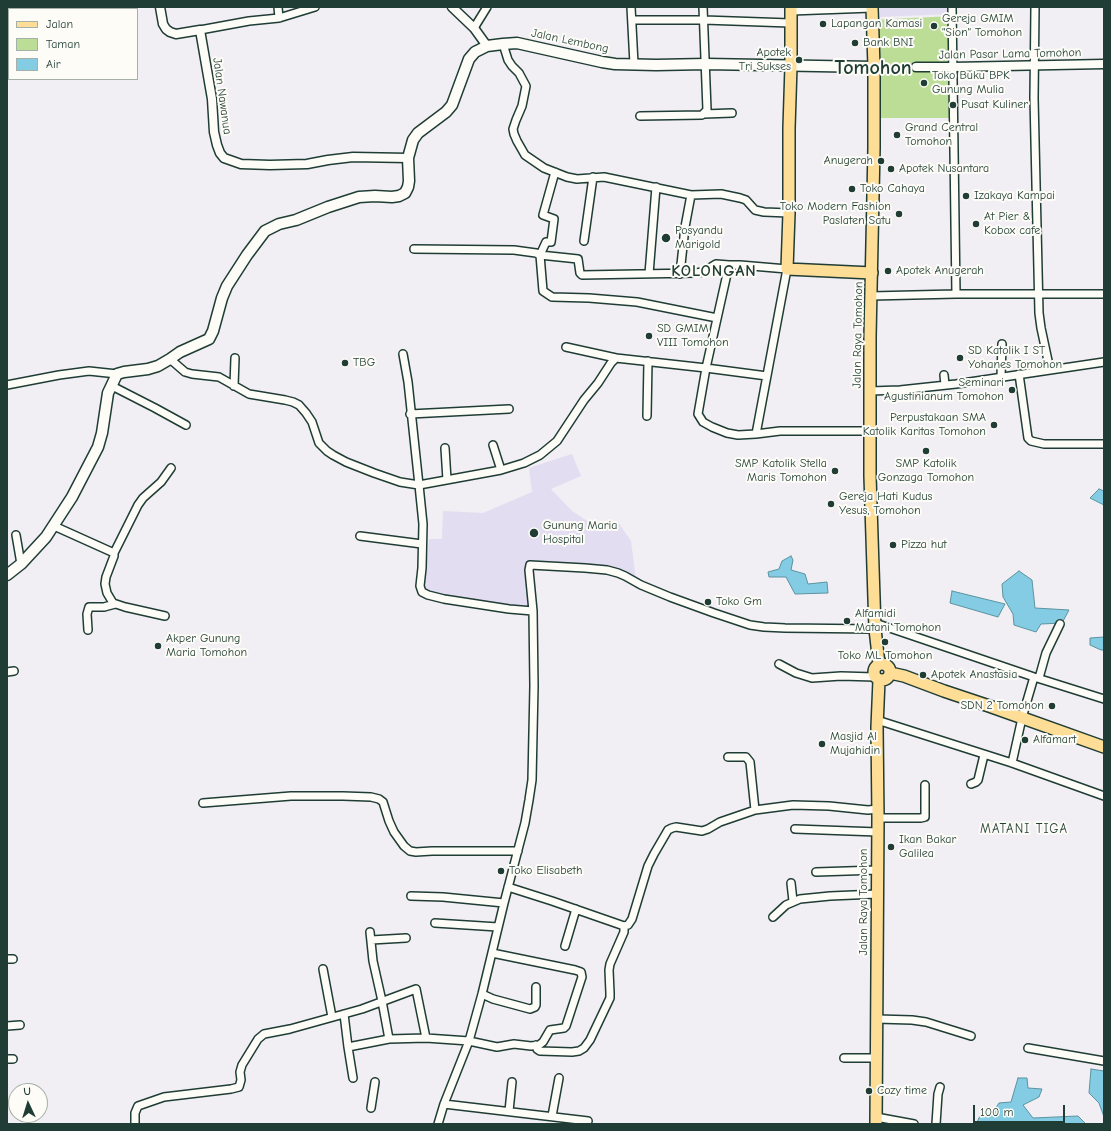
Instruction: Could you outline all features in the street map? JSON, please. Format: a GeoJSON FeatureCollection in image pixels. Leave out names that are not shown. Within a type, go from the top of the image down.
{"type":"FeatureCollection","features":[{"type":"Feature","properties":{"kind":"main road","name":"Jalan Raya Tomohon"},"geometry":{"type":"LineString","coordinates":[[872,7],[874,148],[870,476],[875,626],[879,664],[874,668],[873,673],[877,678],[878,813],[876,1121]]}},
{"type":"Feature","properties":{"kind":"main road"},"geometry":{"type":"LineString","coordinates":[[791,14],[787,269],[872,273]]}},
{"type":"Feature","properties":{"kind":"main road","name":"Jalan Lembong"},"geometry":{"type":"LineString","coordinates":[[170,359],[180,352],[209,339],[213,332],[222,298],[228,286],[247,255],[265,231],[279,224],[296,220],[328,207],[359,197],[392,197],[405,193],[408,188],[409,181],[408,158],[412,140],[418,133],[446,112],[452,105],[469,59],[475,52],[487,46],[517,43],[602,62],[634,64],[874,67]]}},
{"type":"Feature","properties":{"kind":"main road"},"geometry":{"type":"LineString","coordinates":[[7,575],[21,564],[46,536],[72,497],[98,447],[102,433],[108,393],[117,374],[148,369],[158,366],[170,359]]}},
{"type":"Feature","properties":{"kind":"main road"},"geometry":{"type":"LineString","coordinates":[[877,678],[886,679],[890,673],[888,666],[879,664]]}},
{"type":"Feature","properties":{"kind":"main road"},"geometry":{"type":"LineString","coordinates":[[890,673],[904,676],[1104,747]]}},
{"type":"Feature","properties":{"kind":"street"},"geometry":{"type":"LineString","coordinates":[[160,7],[163,24],[166,29],[176,34],[249,21],[279,18],[316,7]]}},
{"type":"Feature","properties":{"kind":"street"},"geometry":{"type":"LineString","coordinates":[[278,7],[279,18]]}},
{"type":"Feature","properties":{"kind":"street"},"geometry":{"type":"LineString","coordinates":[[452,7],[474,28],[487,46]]}},
{"type":"Feature","properties":{"kind":"street"},"geometry":{"type":"LineString","coordinates":[[474,28],[486,7]]}},
{"type":"Feature","properties":{"kind":"street"},"geometry":{"type":"LineString","coordinates":[[631,7],[634,64]]}},
{"type":"Feature","properties":{"kind":"street"},"geometry":{"type":"LineString","coordinates":[[703,7],[707,110],[704,114]]}},
{"type":"Feature","properties":{"kind":"street"},"geometry":{"type":"LineString","coordinates":[[632,20],[704,20],[872,7]]}},
{"type":"Feature","properties":{"kind":"street"},"geometry":{"type":"LineString","coordinates":[[952,7],[956,294]]}},
{"type":"Feature","properties":{"kind":"street"},"geometry":{"type":"LineString","coordinates":[[1035,7],[1034,98],[1040,324],[1050,370]]}},
{"type":"Feature","properties":{"kind":"street","name":"Jalan Nawanua"},"geometry":{"type":"LineString","coordinates":[[200,30],[212,99],[214,132],[220,153],[224,158],[241,164],[270,165],[307,164],[347,158],[408,158]]}},
{"type":"Feature","properties":{"kind":"street"},"geometry":{"type":"LineString","coordinates":[[503,44],[508,60],[520,73],[526,86],[514,130],[517,141],[525,155],[544,168],[567,177],[577,179],[604,176],[691,195],[721,194],[746,200],[755,210],[764,212],[789,213]]}},
{"type":"Feature","properties":{"kind":"street","name":"Jalan Pasar Lama Tomohon"},"geometry":{"type":"LineString","coordinates":[[916,66],[953,67],[1104,64]]}},
{"type":"Feature","properties":{"kind":"street"},"geometry":{"type":"LineString","coordinates":[[640,116],[692,116],[732,112]]}},
{"type":"Feature","properties":{"kind":"street"},"geometry":{"type":"LineString","coordinates":[[555,172],[544,215],[554,219],[551,242],[546,242],[540,254],[543,291],[552,296],[637,302],[716,318]]}},
{"type":"Feature","properties":{"kind":"street"},"geometry":{"type":"LineString","coordinates":[[584,241],[593,178]]}},
{"type":"Feature","properties":{"kind":"street"},"geometry":{"type":"LineString","coordinates":[[649,274],[656,187]]}},
{"type":"Feature","properties":{"kind":"street"},"geometry":{"type":"LineString","coordinates":[[680,274],[685,227],[691,195]]}},
{"type":"Feature","properties":{"kind":"street"},"geometry":{"type":"LineString","coordinates":[[414,249],[522,251],[578,259],[580,273],[582,275],[680,274],[702,272],[716,264],[787,269],[756,434]]}},
{"type":"Feature","properties":{"kind":"street"},"geometry":{"type":"LineString","coordinates":[[729,265],[716,318],[698,410],[699,417],[703,422],[728,433],[738,435],[787,431],[870,431]]}},
{"type":"Feature","properties":{"kind":"street"},"geometry":{"type":"LineString","coordinates":[[871,296],[956,294],[1104,294]]}},
{"type":"Feature","properties":{"kind":"street"},"geometry":{"type":"LineString","coordinates":[[1001,377],[1002,344]]}},
{"type":"Feature","properties":{"kind":"street"},"geometry":{"type":"LineString","coordinates":[[566,347],[616,358],[767,376]]}},
{"type":"Feature","properties":{"kind":"street"},"geometry":{"type":"LineString","coordinates":[[403,354],[408,382],[422,524],[421,590],[424,593],[444,599],[509,609],[533,611]]}},
{"type":"Feature","properties":{"kind":"street"},"geometry":{"type":"LineString","coordinates":[[234,386],[235,358]]}},
{"type":"Feature","properties":{"kind":"street"},"geometry":{"type":"LineString","coordinates":[[170,359],[185,372],[219,377],[249,394],[292,402],[306,413],[312,422],[319,443],[333,455],[374,473],[400,482],[419,485],[501,470],[524,463],[540,455],[557,441],[584,400],[616,358]]}},
{"type":"Feature","properties":{"kind":"street"},"geometry":{"type":"LineString","coordinates":[[647,416],[648,361]]}},
{"type":"Feature","properties":{"kind":"street"},"geometry":{"type":"LineString","coordinates":[[870,392],[945,385],[1104,362]]}},
{"type":"Feature","properties":{"kind":"street"},"geometry":{"type":"LineString","coordinates":[[7,385],[89,371],[117,374]]}},
{"type":"Feature","properties":{"kind":"street"},"geometry":{"type":"LineString","coordinates":[[1019,374],[1028,438],[1044,444],[1104,444]]}},
{"type":"Feature","properties":{"kind":"street"},"geometry":{"type":"LineString","coordinates":[[944,375],[945,385]]}},
{"type":"Feature","properties":{"kind":"street"},"geometry":{"type":"LineString","coordinates":[[112,386],[186,425]]}},
{"type":"Feature","properties":{"kind":"street"},"geometry":{"type":"LineString","coordinates":[[410,414],[509,409]]}},
{"type":"Feature","properties":{"kind":"street"},"geometry":{"type":"LineString","coordinates":[[493,444],[501,470]]}},
{"type":"Feature","properties":{"kind":"street"},"geometry":{"type":"LineString","coordinates":[[445,448],[447,480]]}},
{"type":"Feature","properties":{"kind":"street"},"geometry":{"type":"LineString","coordinates":[[115,604],[107,593],[105,584],[114,553],[138,505],[143,498],[161,482],[170,468]]}},
{"type":"Feature","properties":{"kind":"street"},"geometry":{"type":"LineString","coordinates":[[54,526],[114,553]]}},
{"type":"Feature","properties":{"kind":"street"},"geometry":{"type":"LineString","coordinates":[[16,535],[21,564]]}},
{"type":"Feature","properties":{"kind":"street"},"geometry":{"type":"LineString","coordinates":[[360,536],[422,544]]}},
{"type":"Feature","properties":{"kind":"street"},"geometry":{"type":"LineString","coordinates":[[438,1124],[444,1104],[469,1041],[525,823],[532,780],[534,686],[533,611],[530,565],[607,570],[618,573],[664,595],[750,625],[785,628],[875,626],[1104,700]]}},
{"type":"Feature","properties":{"kind":"street"},"geometry":{"type":"LineString","coordinates":[[88,630],[87,614],[89,607],[104,607],[115,604],[165,616]]}},
{"type":"Feature","properties":{"kind":"street"},"geometry":{"type":"LineString","coordinates":[[1012,764],[1022,718],[1036,677],[1060,624]]}},
{"type":"Feature","properties":{"kind":"street"},"geometry":{"type":"LineString","coordinates":[[779,664],[796,673],[812,678],[841,676],[877,678]]}},
{"type":"Feature","properties":{"kind":"street"},"geometry":{"type":"LineString","coordinates":[[877,720],[1104,796]]}},
{"type":"Feature","properties":{"kind":"street"},"geometry":{"type":"LineString","coordinates":[[971,784],[978,780],[984,755]]}},
{"type":"Feature","properties":{"kind":"street"},"geometry":{"type":"LineString","coordinates":[[728,757],[746,757],[750,762],[755,810]]}},
{"type":"Feature","properties":{"kind":"street"},"geometry":{"type":"LineString","coordinates":[[508,887],[624,926],[628,925],[632,919],[648,866],[668,830],[672,828],[676,827],[702,831],[720,822],[755,810],[793,805],[829,806],[921,818],[925,817],[925,785]]}},
{"type":"Feature","properties":{"kind":"street"},"geometry":{"type":"LineString","coordinates":[[203,803],[291,796],[371,797],[379,799],[383,802],[394,832],[404,846],[410,851],[518,851]]}},
{"type":"Feature","properties":{"kind":"street"},"geometry":{"type":"LineString","coordinates":[[795,829],[878,832]]}},
{"type":"Feature","properties":{"kind":"street"},"geometry":{"type":"LineString","coordinates":[[816,872],[878,870]]}},
{"type":"Feature","properties":{"kind":"street"},"geometry":{"type":"LineString","coordinates":[[791,883],[793,901]]}},
{"type":"Feature","properties":{"kind":"street"},"geometry":{"type":"LineString","coordinates":[[773,917],[786,904],[800,899],[877,894]]}},
{"type":"Feature","properties":{"kind":"street"},"geometry":{"type":"LineString","coordinates":[[411,896],[443,897],[504,903]]}},
{"type":"Feature","properties":{"kind":"street"},"geometry":{"type":"LineString","coordinates":[[565,946],[576,909]]}},
{"type":"Feature","properties":{"kind":"street"},"geometry":{"type":"LineString","coordinates":[[435,923],[498,927]]}},
{"type":"Feature","properties":{"kind":"street"},"geometry":{"type":"LineString","coordinates":[[536,1045],[537,1049],[540,1051],[572,1052],[584,1048],[590,1040],[610,998],[610,964],[624,932],[624,926]]}},
{"type":"Feature","properties":{"kind":"street"},"geometry":{"type":"LineString","coordinates":[[370,932],[373,961],[389,1039]]}},
{"type":"Feature","properties":{"kind":"street"},"geometry":{"type":"LineString","coordinates":[[371,940],[406,938]]}},
{"type":"Feature","properties":{"kind":"street"},"geometry":{"type":"LineString","coordinates":[[348,1047],[389,1039],[426,1038],[469,1041],[497,1047],[514,1044],[539,1045],[543,1042],[550,1030],[564,1028],[568,1024],[582,974],[575,970],[492,953]]}},
{"type":"Feature","properties":{"kind":"street"},"geometry":{"type":"LineString","coordinates":[[323,969],[332,1017]]}},
{"type":"Feature","properties":{"kind":"street"},"geometry":{"type":"LineString","coordinates":[[482,994],[498,1001],[530,1009],[536,1005],[536,988]]}},
{"type":"Feature","properties":{"kind":"street"},"geometry":{"type":"LineString","coordinates":[[135,1124],[135,1113],[138,1106],[164,1097],[231,1090],[239,1087],[242,1065],[258,1039],[264,1034],[290,1029],[344,1014],[416,989],[426,1038]]}},
{"type":"Feature","properties":{"kind":"street"},"geometry":{"type":"LineString","coordinates":[[344,1014],[353,1078]]}},
{"type":"Feature","properties":{"kind":"street"},"geometry":{"type":"LineString","coordinates":[[877,1019],[926,1022],[971,1036]]}},
{"type":"Feature","properties":{"kind":"street"},"geometry":{"type":"LineString","coordinates":[[7,1026],[20,1025]]}},
{"type":"Feature","properties":{"kind":"street"},"geometry":{"type":"LineString","coordinates":[[1028,1048],[1104,1061]]}},
{"type":"Feature","properties":{"kind":"street"},"geometry":{"type":"LineString","coordinates":[[844,1058],[877,1058]]}},
{"type":"Feature","properties":{"kind":"street"},"geometry":{"type":"LineString","coordinates":[[552,1116],[559,1078]]}},
{"type":"Feature","properties":{"kind":"street"},"geometry":{"type":"LineString","coordinates":[[372,1108],[375,1082]]}},
{"type":"Feature","properties":{"kind":"street"},"geometry":{"type":"LineString","coordinates":[[509,1111],[512,1082]]}},
{"type":"Feature","properties":{"kind":"street"},"geometry":{"type":"LineString","coordinates":[[936,1124],[938,1094],[940,1087]]}},
{"type":"Feature","properties":{"kind":"street"},"geometry":{"type":"LineString","coordinates":[[444,1104],[588,1121]]}},
{"type":"Feature","properties":{"kind":"street"},"geometry":{"type":"LineString","coordinates":[[876,1121],[914,1124]]}},
{"type":"Feature","properties":{"kind":"shaded area"},"geometry":{"type":"Polygon","coordinates":[[[880,7],[951,7],[951,14],[880,17],[880,7]]]}},
{"type":"Feature","properties":{"kind":"shaded area","name":"Gunung Maria Hospital"},"geometry":{"type":"Polygon","coordinates":[[[572,454],[581,476],[551,489],[572,511],[598,528],[618,522],[631,541],[636,580],[604,568],[530,561],[528,568],[528,607],[429,593],[424,587],[429,539],[442,539],[443,511],[483,513],[532,492],[529,468],[572,454]]]}},
{"type":"Feature","properties":{"kind":"green space"},"geometry":{"type":"Polygon","coordinates":[[[952,16],[953,118],[874,118],[872,20],[952,16]]]}},
{"type":"Feature","properties":{"kind":"water"},"geometry":{"type":"Polygon","coordinates":[[[1099,489],[1104,491],[1104,505],[1090,498],[1099,489]]]}},
{"type":"Feature","properties":{"kind":"water"},"geometry":{"type":"Polygon","coordinates":[[[791,556],[793,560],[791,570],[805,574],[808,584],[827,582],[828,593],[795,594],[786,577],[769,577],[768,572],[779,569],[782,561],[791,556]]]}},
{"type":"Feature","properties":{"kind":"water"},"geometry":{"type":"Polygon","coordinates":[[[1019,571],[1032,580],[1035,608],[1069,610],[1062,623],[1041,624],[1036,632],[1014,625],[1013,614],[1003,597],[1002,584],[1019,571]]]}},
{"type":"Feature","properties":{"kind":"water"},"geometry":{"type":"Polygon","coordinates":[[[952,591],[1005,604],[998,617],[950,603],[952,591]]]}},
{"type":"Feature","properties":{"kind":"water"},"geometry":{"type":"Polygon","coordinates":[[[1104,637],[1104,650],[1090,645],[1090,638],[1104,637]]]}},
{"type":"Feature","properties":{"kind":"water"},"geometry":{"type":"Polygon","coordinates":[[[1091,1069],[1104,1071],[1104,1117],[1099,1103],[1089,1093],[1091,1069]]]}},
{"type":"Feature","properties":{"kind":"water"},"geometry":{"type":"Polygon","coordinates":[[[1018,1078],[1027,1078],[1028,1088],[1042,1089],[1039,1097],[1023,1105],[1033,1118],[1078,1116],[1086,1124],[1014,1124],[1011,1122],[1005,1124],[981,1124],[977,1122],[981,1114],[991,1115],[999,1103],[1011,1102],[1018,1078]]]}},
{"type":"Feature","properties":{"kind":"place","name":"Lapangan Kamasi"},"geometry":{"type":"Point","coordinates":[823,24]}},
{"type":"Feature","properties":{"kind":"place","name":"Gereja GMIM \"Sion\" Tomohon"},"geometry":{"type":"Point","coordinates":[934,26]}},
{"type":"Feature","properties":{"kind":"place","name":"Bank BNI"},"geometry":{"type":"Point","coordinates":[855,43]}},
{"type":"Feature","properties":{"kind":"place","name":"Apotek Tri Sukses"},"geometry":{"type":"Point","coordinates":[799,60]}},
{"type":"Feature","properties":{"kind":"place","name":"Toko Buku BPK Gunung Mulia"},"geometry":{"type":"Point","coordinates":[924,83]}},
{"type":"Feature","properties":{"kind":"place","name":"Pusat Kuliner"},"geometry":{"type":"Point","coordinates":[953,105]}},
{"type":"Feature","properties":{"kind":"place","name":"Grand Central Tomohon"},"geometry":{"type":"Point","coordinates":[897,135]}},
{"type":"Feature","properties":{"kind":"place","name":"Anugerah"},"geometry":{"type":"Point","coordinates":[881,161]}},
{"type":"Feature","properties":{"kind":"place","name":"Apotek Nusantara"},"geometry":{"type":"Point","coordinates":[891,169]}},
{"type":"Feature","properties":{"kind":"place","name":"Toko Cahaya"},"geometry":{"type":"Point","coordinates":[852,189]}},
{"type":"Feature","properties":{"kind":"place","name":"Izakaya Kampai"},"geometry":{"type":"Point","coordinates":[966,196]}},
{"type":"Feature","properties":{"kind":"place","name":"Toko Modern Fashion Paslaten Satu"},"geometry":{"type":"Point","coordinates":[899,214]}},
{"type":"Feature","properties":{"kind":"place","name":"At Pier & Kobox cafe"},"geometry":{"type":"Point","coordinates":[976,224]}},
{"type":"Feature","properties":{"kind":"place","name":"Posyandu Marigold"},"geometry":{"type":"Point","coordinates":[666,238]}},
{"type":"Feature","properties":{"kind":"place","name":"Apotek Anugerah"},"geometry":{"type":"Point","coordinates":[888,271]}},
{"type":"Feature","properties":{"kind":"place","name":"SD GMIM VIII Tomohon"},"geometry":{"type":"Point","coordinates":[649,336]}},
{"type":"Feature","properties":{"kind":"place","name":"SD Katolik I ST Yohanes Tomohon"},"geometry":{"type":"Point","coordinates":[960,358]}},
{"type":"Feature","properties":{"kind":"place","name":"TBG"},"geometry":{"type":"Point","coordinates":[345,363]}},
{"type":"Feature","properties":{"kind":"place","name":"Seminari Agustinianum Tomohon"},"geometry":{"type":"Point","coordinates":[1012,390]}},
{"type":"Feature","properties":{"kind":"place","name":"Perpustakaan SMA Katolik Karitas Tomohon"},"geometry":{"type":"Point","coordinates":[994,425]}},
{"type":"Feature","properties":{"kind":"place","name":"SMP Katolik Gonzaga Tomohon"},"geometry":{"type":"Point","coordinates":[926,451]}},
{"type":"Feature","properties":{"kind":"place","name":"SMP Katolik Stella Maris Tomohon"},"geometry":{"type":"Point","coordinates":[835,471]}},
{"type":"Feature","properties":{"kind":"place","name":"Gereja Hati Kudus Yesus, Tomohon"},"geometry":{"type":"Point","coordinates":[831,504]}},
{"type":"Feature","properties":{"kind":"place","name":"Gunung Maria Hospital"},"geometry":{"type":"Point","coordinates":[534,533]}},
{"type":"Feature","properties":{"kind":"place","name":"Pizza hut"},"geometry":{"type":"Point","coordinates":[893,545]}},
{"type":"Feature","properties":{"kind":"place","name":"Toko Gm"},"geometry":{"type":"Point","coordinates":[708,602]}},
{"type":"Feature","properties":{"kind":"place","name":"Alfamidi Matani Tomohon"},"geometry":{"type":"Point","coordinates":[847,621]}},
{"type":"Feature","properties":{"kind":"place","name":"Toko ML Tomohon"},"geometry":{"type":"Point","coordinates":[885,642]}},
{"type":"Feature","properties":{"kind":"place","name":"Akper Gunung Maria Tomohon"},"geometry":{"type":"Point","coordinates":[158,646]}},
{"type":"Feature","properties":{"kind":"place","name":"Apotek Anastasia"},"geometry":{"type":"Point","coordinates":[923,675]}},
{"type":"Feature","properties":{"kind":"place","name":"SDN 2 Tomohon"},"geometry":{"type":"Point","coordinates":[1052,706]}},
{"type":"Feature","properties":{"kind":"place","name":"Alfamart"},"geometry":{"type":"Point","coordinates":[1025,740]}},
{"type":"Feature","properties":{"kind":"place","name":"Masjid Al Mujahidin"},"geometry":{"type":"Point","coordinates":[822,744]}},
{"type":"Feature","properties":{"kind":"place","name":"Ikan Bakar Galilea"},"geometry":{"type":"Point","coordinates":[891,847]}},
{"type":"Feature","properties":{"kind":"place","name":"Toko Elisabeth"},"geometry":{"type":"Point","coordinates":[501,871]}},
{"type":"Feature","properties":{"kind":"place","name":"Cozy time"},"geometry":{"type":"Point","coordinates":[869,1091]}},
{"type":"Feature","properties":{"kind":"district","name":"Tomohon"},"geometry":{"type":"Point","coordinates":[873,68]}},
{"type":"Feature","properties":{"kind":"district","name":"KOLONGAN"},"geometry":{"type":"Point","coordinates":[714,271]}},
{"type":"Feature","properties":{"kind":"district","name":"MATANI TIGA"},"geometry":{"type":"Point","coordinates":[1024,829]}}]}
